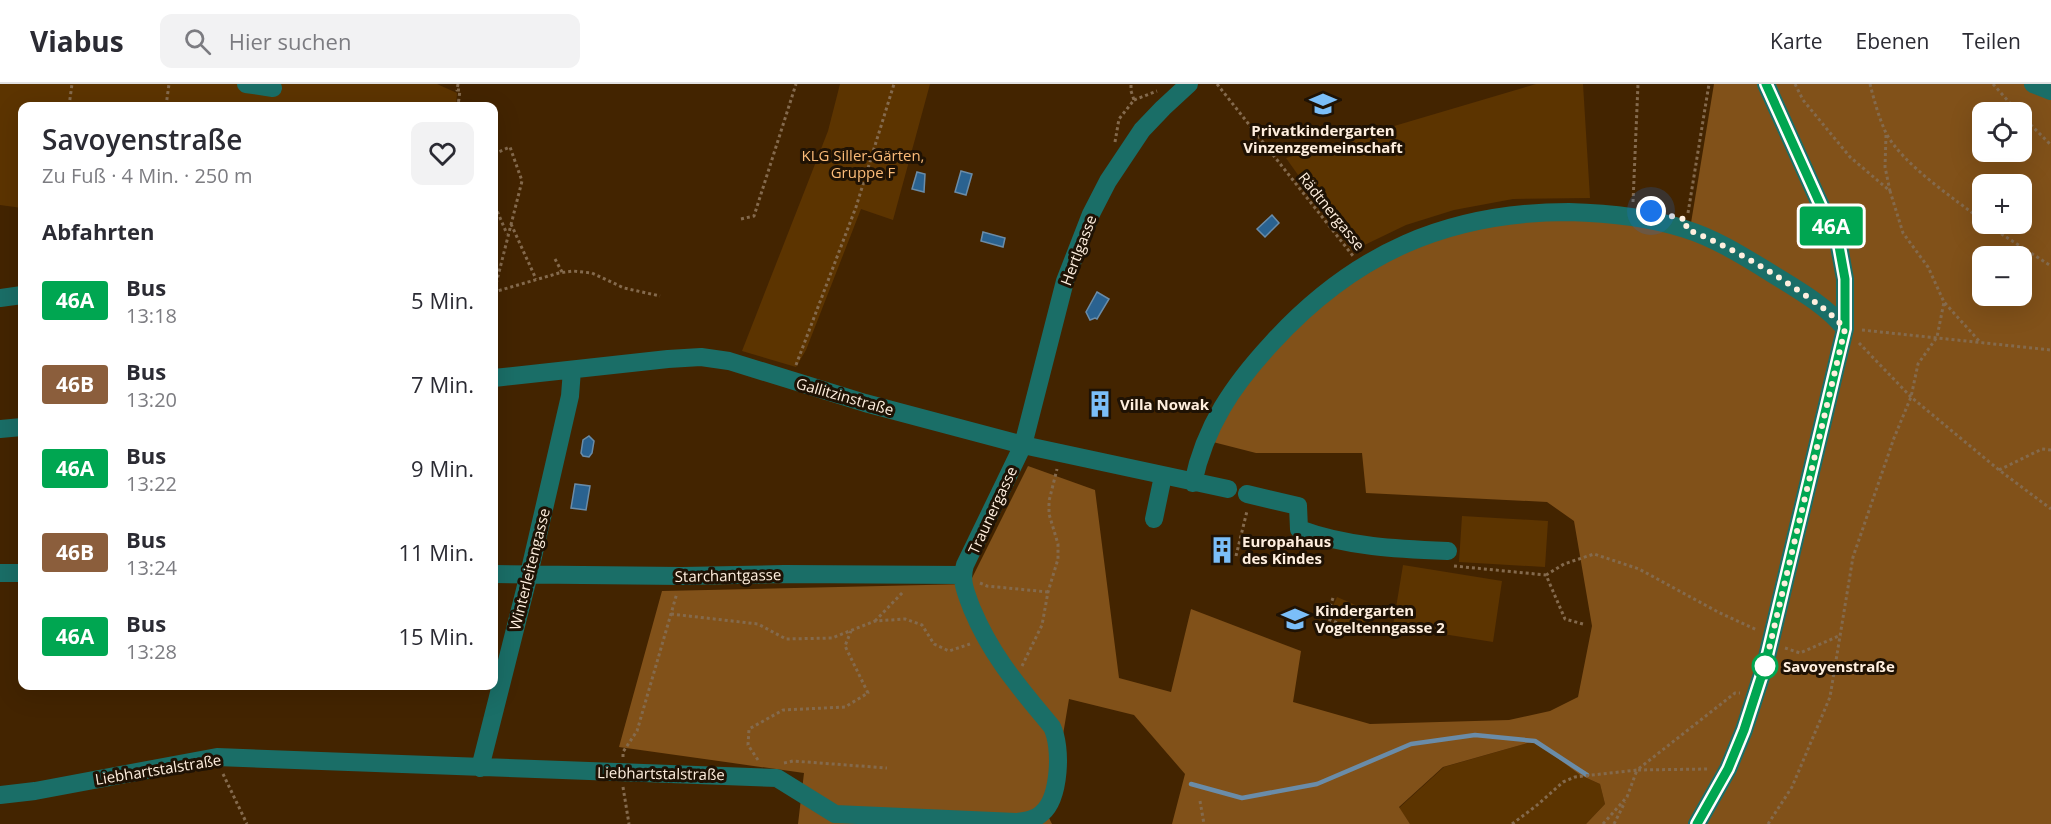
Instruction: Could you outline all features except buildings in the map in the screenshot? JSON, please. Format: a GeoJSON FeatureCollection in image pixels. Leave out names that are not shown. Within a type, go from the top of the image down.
{"type":"FeatureCollection","features":[{"type":"Feature","properties":{"kind":"street"},"geometry":{"type":"LineString","coordinates":[[246,84],[273,88]]}},
{"type":"Feature","properties":{"kind":"street","name":"Hertlgasse"},"geometry":{"type":"LineString","coordinates":[[1023,445],[1065,281],[1091,213],[1108,181],[1142,130],[1189,84]]}},
{"type":"Feature","properties":{"kind":"street"},"geometry":{"type":"LineString","coordinates":[[1697,824],[1728,769],[1744,730],[1845,329],[1845,279],[1839,246],[1766,84]]}},
{"type":"Feature","properties":{"kind":"street"},"geometry":{"type":"LineString","coordinates":[[2033,84],[2051,91]]}},
{"type":"Feature","properties":{"kind":"street"},"geometry":{"type":"LineString","coordinates":[[1192,483],[1201,448],[1223,404],[1251,366],[1287,327],[1324,292],[1360,267],[1414,240],[1458,225],[1501,216],[1544,212],[1639,217],[1686,229],[1713,240],[1788,284],[1834,315],[1845,329]]}},
{"type":"Feature","properties":{"kind":"street"},"geometry":{"type":"LineString","coordinates":[[0,298],[18,296]]}},
{"type":"Feature","properties":{"kind":"street","name":"Gallitzinstraße"},"geometry":{"type":"LineString","coordinates":[[498,378],[701,357],[729,361],[865,403],[1023,445],[1228,489]]}},
{"type":"Feature","properties":{"kind":"street","name":"Winterleitengasse"},"geometry":{"type":"LineString","coordinates":[[480,768],[529,574],[570,396],[572,369]]}},
{"type":"Feature","properties":{"kind":"street"},"geometry":{"type":"LineString","coordinates":[[0,429],[18,427]]}},
{"type":"Feature","properties":{"kind":"street","name":"Traunergasse"},"geometry":{"type":"LineString","coordinates":[[962,575],[1023,445]]}},
{"type":"Feature","properties":{"kind":"street"},"geometry":{"type":"LineString","coordinates":[[1154,519],[1163,476]]}},
{"type":"Feature","properties":{"kind":"street"},"geometry":{"type":"LineString","coordinates":[[1249,494],[1298,506],[1299,529],[1321,537],[1384,548],[1448,551]]}},
{"type":"Feature","properties":{"kind":"street"},"geometry":{"type":"LineString","coordinates":[[0,573],[18,573]]}},
{"type":"Feature","properties":{"kind":"street","name":"Starchantgasse"},"geometry":{"type":"LineString","coordinates":[[498,574],[962,575]]}},
{"type":"Feature","properties":{"kind":"street","name":"Liebhartstalstraße"},"geometry":{"type":"LineString","coordinates":[[0,795],[35,791],[217,757],[768,777],[777,778],[836,814],[1016,822],[1031,820],[1044,812],[1054,796],[1057,741],[1052,727],[992,650],[965,591],[962,575]]}},
{"type":"Feature","properties":{"kind":"path"},"geometry":{"type":"LineString","coordinates":[[70,102],[72,84]]}},
{"type":"Feature","properties":{"kind":"path"},"geometry":{"type":"LineString","coordinates":[[167,102],[169,84]]}},
{"type":"Feature","properties":{"kind":"path"},"geometry":{"type":"LineString","coordinates":[[458,84],[457,90],[460,90],[458,102]]}},
{"type":"Feature","properties":{"kind":"path"},"geometry":{"type":"LineString","coordinates":[[741,219],[754,216],[796,84]]}},
{"type":"Feature","properties":{"kind":"path"},"geometry":{"type":"LineString","coordinates":[[796,366],[856,207],[894,84]]}},
{"type":"Feature","properties":{"kind":"path"},"geometry":{"type":"LineString","coordinates":[[1116,149],[1114,139],[1119,119],[1134,100],[1131,84]]}},
{"type":"Feature","properties":{"kind":"path","name":"Rädtnergasse"},"geometry":{"type":"LineString","coordinates":[[1217,84],[1360,267]]}},
{"type":"Feature","properties":{"kind":"path"},"geometry":{"type":"LineString","coordinates":[[1633,206],[1638,84]]}},
{"type":"Feature","properties":{"kind":"path"},"geometry":{"type":"LineString","coordinates":[[1686,229],[1709,84]]}},
{"type":"Feature","properties":{"kind":"path"},"geometry":{"type":"LineString","coordinates":[[1795,84],[1803,100],[1850,157],[1890,191]]}},
{"type":"Feature","properties":{"kind":"path"},"geometry":{"type":"LineString","coordinates":[[1870,84],[1886,133],[1895,147],[1926,177],[1972,213]]}},
{"type":"Feature","properties":{"kind":"path"},"geometry":{"type":"LineString","coordinates":[[1993,84],[2009,102]]}},
{"type":"Feature","properties":{"kind":"path"},"geometry":{"type":"LineString","coordinates":[[2032,126],[2051,145]]}},
{"type":"Feature","properties":{"kind":"path"},"geometry":{"type":"LineString","coordinates":[[1886,133],[1885,167],[1903,233],[1928,267],[1944,302],[1980,342]]}},
{"type":"Feature","properties":{"kind":"path"},"geometry":{"type":"LineString","coordinates":[[498,152],[510,147],[522,181],[498,276]]}},
{"type":"Feature","properties":{"kind":"path"},"geometry":{"type":"LineString","coordinates":[[498,213],[508,236]]}},
{"type":"Feature","properties":{"kind":"path"},"geometry":{"type":"LineString","coordinates":[[511,223],[536,279]]}},
{"type":"Feature","properties":{"kind":"path"},"geometry":{"type":"LineString","coordinates":[[2002,234],[2051,266]]}},
{"type":"Feature","properties":{"kind":"path"},"geometry":{"type":"LineString","coordinates":[[555,259],[562,272]]}},
{"type":"Feature","properties":{"kind":"path"},"geometry":{"type":"LineString","coordinates":[[498,291],[562,272],[592,273],[624,288],[660,296]]}},
{"type":"Feature","properties":{"kind":"path"},"geometry":{"type":"LineString","coordinates":[[1768,824],[1792,787],[1830,697],[1853,556],[1894,438],[1911,397],[1918,364],[1937,337],[1944,302]]}},
{"type":"Feature","properties":{"kind":"path"},"geometry":{"type":"LineString","coordinates":[[1845,329],[2051,350]]}},
{"type":"Feature","properties":{"kind":"path"},"geometry":{"type":"LineString","coordinates":[[1845,329],[1911,397],[1999,470],[2051,509]]}},
{"type":"Feature","properties":{"kind":"path"},"geometry":{"type":"LineString","coordinates":[[1999,470],[2042,448],[2051,450]]}},
{"type":"Feature","properties":{"kind":"path"},"geometry":{"type":"LineString","coordinates":[[1012,678],[1020,671],[1042,625],[1059,552],[1049,514],[1049,501],[1062,452]]}},
{"type":"Feature","properties":{"kind":"path"},"geometry":{"type":"LineString","coordinates":[[1236,556],[1249,494]]}},
{"type":"Feature","properties":{"kind":"path"},"geometry":{"type":"LineString","coordinates":[[1448,551],[1455,567],[1546,575],[1564,564],[1594,554],[1639,569],[1718,612],[1767,634],[1788,650],[1800,653],[1841,635]]}},
{"type":"Feature","properties":{"kind":"path"},"geometry":{"type":"LineString","coordinates":[[875,621],[918,575]]}},
{"type":"Feature","properties":{"kind":"path"},"geometry":{"type":"LineString","coordinates":[[962,575],[987,586],[1048,592]]}},
{"type":"Feature","properties":{"kind":"path"},"geometry":{"type":"LineString","coordinates":[[1546,575],[1565,620],[1583,624]]}},
{"type":"Feature","properties":{"kind":"path"},"geometry":{"type":"LineString","coordinates":[[629,824],[621,773],[624,752],[637,731],[682,576]]}},
{"type":"Feature","properties":{"kind":"path"},"geometry":{"type":"LineString","coordinates":[[1333,598],[1326,618],[1347,627],[1345,630]]}},
{"type":"Feature","properties":{"kind":"path"},"geometry":{"type":"LineString","coordinates":[[671,614],[758,624],[786,639],[832,638],[875,621],[905,619],[922,626],[934,644],[949,651],[987,639]]}},
{"type":"Feature","properties":{"kind":"path"},"geometry":{"type":"LineString","coordinates":[[768,777],[748,745],[749,729],[783,710],[845,706],[868,693],[845,646],[852,630]]}},
{"type":"Feature","properties":{"kind":"path"},"geometry":{"type":"LineString","coordinates":[[1614,824],[1627,797],[1636,770],[1735,693]]}},
{"type":"Feature","properties":{"kind":"path"},"geometry":{"type":"LineString","coordinates":[[217,757],[247,824]]}},
{"type":"Feature","properties":{"kind":"path"},"geometry":{"type":"LineString","coordinates":[[782,763],[793,761],[887,768]]}},
{"type":"Feature","properties":{"kind":"path"},"geometry":{"type":"LineString","coordinates":[[1512,824],[1563,782],[1575,777],[1636,770],[1728,769]]}},
{"type":"Feature","properties":{"kind":"path"},"geometry":{"type":"LineString","coordinates":[[1603,824],[1627,797]]}},
{"type":"Feature","properties":{"kind":"path"},"geometry":{"type":"LineString","coordinates":[[1200,801],[1204,824]]}},
{"type":"Feature","properties":{"kind":"green space"},"geometry":{"type":"Polygon","coordinates":[[[0,84],[437,84],[457,93],[456,102],[18,102],[18,207],[0,205],[0,84]]]}},
{"type":"Feature","properties":{"kind":"green space","name":"KLG Siller-Gärten, Gruppe F"},"geometry":{"type":"Polygon","coordinates":[[[840,84],[930,84],[893,220],[861,209],[806,350],[796,367],[742,351],[828,131],[840,84]]]}},
{"type":"Feature","properties":{"kind":"green space"},"geometry":{"type":"Polygon","coordinates":[[[1536,84],[1583,84],[1590,198],[1513,199],[1454,210],[1406,225],[1352,251],[1286,158],[1536,84]]]}},
{"type":"Feature","properties":{"kind":"green space"},"geometry":{"type":"Polygon","coordinates":[[[1462,516],[1548,521],[1545,567],[1459,562],[1462,516]]]}},
{"type":"Feature","properties":{"kind":"green space"},"geometry":{"type":"Polygon","coordinates":[[[1403,565],[1502,581],[1493,642],[1393,626],[1403,565]]]}},
{"type":"Feature","properties":{"kind":"green space"},"geometry":{"type":"Polygon","coordinates":[[[1337,597],[1374,613],[1366,633],[1328,617],[1337,597]]]}},
{"type":"Feature","properties":{"kind":"green space"},"geometry":{"type":"Polygon","coordinates":[[[1535,741],[1580,775],[1600,784],[1605,804],[1586,824],[1410,824],[1399,808],[1444,767],[1535,741]]]}},
{"type":"Feature","properties":{"kind":"shaded area"},"geometry":{"type":"Polygon","coordinates":[[[1714,84],[2051,84],[2051,824],[1586,824],[1605,804],[1600,784],[1580,775],[1535,741],[1443,767],[1399,807],[1410,824],[1172,824],[1185,774],[1134,715],[1069,699],[1049,818],[1052,824],[798,824],[804,773],[619,747],[662,591],[969,584],[1028,466],[1095,490],[1119,678],[1171,692],[1191,609],[1301,651],[1293,702],[1370,724],[1509,720],[1550,711],[1578,697],[1592,626],[1574,521],[1547,502],[1366,493],[1362,453],[1256,453],[1209,441],[1254,373],[1322,301],[1416,244],[1502,221],[1589,218],[1689,235],[1714,84]]]}},
{"type":"Feature","properties":{"kind":"water"},"geometry":{"type":"Polygon","coordinates":[[[961,171],[972,174],[966,195],[955,192],[961,171]]]}},
{"type":"Feature","properties":{"kind":"water"},"geometry":{"type":"Polygon","coordinates":[[[917,172],[925,174],[924,192],[912,189],[917,172]]]}},
{"type":"Feature","properties":{"kind":"water"},"geometry":{"type":"Polygon","coordinates":[[[1272,215],[1279,223],[1265,237],[1257,229],[1272,215]]]}},
{"type":"Feature","properties":{"kind":"water"},"geometry":{"type":"Polygon","coordinates":[[[983,232],[1005,238],[1003,247],[981,241],[983,232]]]}},
{"type":"Feature","properties":{"kind":"water"},"geometry":{"type":"Polygon","coordinates":[[[1097,292],[1109,299],[1097,319],[1090,320],[1086,312],[1097,292]]]}},
{"type":"Feature","properties":{"kind":"water"},"geometry":{"type":"Polygon","coordinates":[[[589,436],[594,441],[589,457],[581,453],[583,440],[589,436]]]}},
{"type":"Feature","properties":{"kind":"water"},"geometry":{"type":"Polygon","coordinates":[[[575,484],[590,486],[586,510],[571,508],[575,484]]]}},
{"type":"Feature","properties":{"kind":"waterway"},"geometry":{"type":"LineString","coordinates":[[1191,784],[1242,798],[1317,784],[1411,744],[1475,735],[1535,741],[1587,775]]}},
{"type":"Feature","properties":{"kind":"bus line","name":"46A"},"geometry":{"type":"LineString","coordinates":[[1697,824],[1728,769],[1744,730],[1765,665],[1845,329],[1845,279],[1839,246],[1766,84]]}},
{"type":"Feature","properties":{"kind":"place","name":"Privatkindergarten Vinzenzgemeinschaft"},"geometry":{"type":"Point","coordinates":[1323,104]}},
{"type":"Feature","properties":{"kind":"place","name":"Villa Nowak"},"geometry":{"type":"Point","coordinates":[1100,404]}},
{"type":"Feature","properties":{"kind":"place","name":"Europahaus des Kindes"},"geometry":{"type":"Point","coordinates":[1222,550]}},
{"type":"Feature","properties":{"kind":"place","name":"Kindergarten Vogeltenngasse 2"},"geometry":{"type":"Point","coordinates":[1295,619]}},
{"type":"Feature","properties":{"kind":"place","name":"Savoyenstraße"},"geometry":{"type":"Point","coordinates":[1765,666]}},
{"type":"Feature","properties":{"kind":"route"},"geometry":{"type":"LineString","coordinates":[[1651,211],[1687,220],[1686,229],[1740,254],[1788,284],[1834,315],[1845,329],[1765,666]]}}]}
